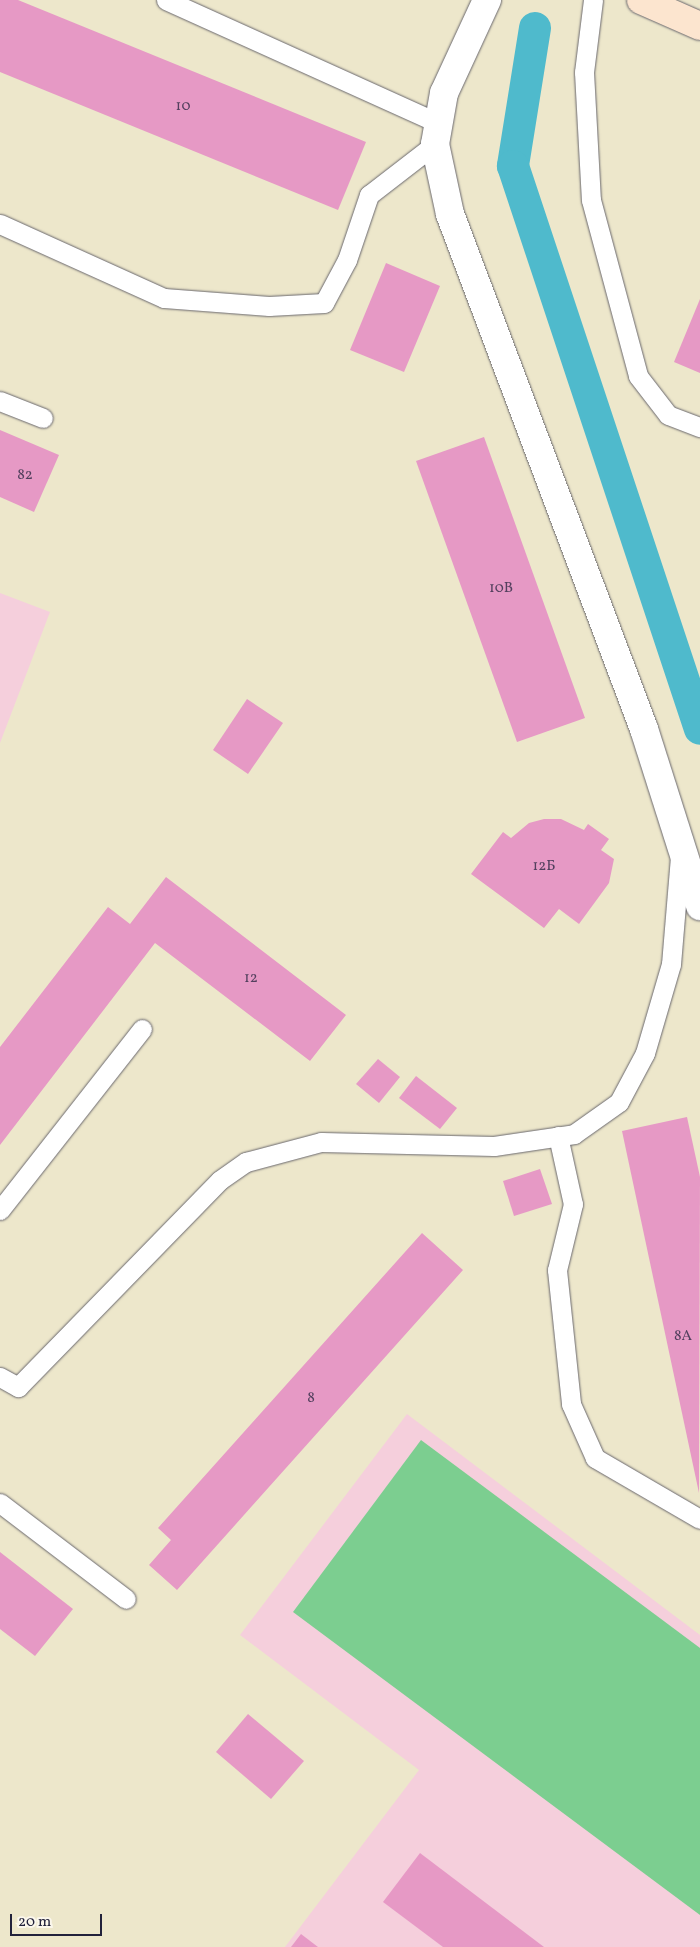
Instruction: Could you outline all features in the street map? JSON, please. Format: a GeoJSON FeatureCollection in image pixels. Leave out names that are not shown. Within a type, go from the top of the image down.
{"type":"FeatureCollection","features":[{"type":"Feature","properties":{"kind":"main road"},"geometry":{"type":"LineString","coordinates":[[641,0],[700,26]]}},
{"type":"Feature","properties":{"kind":"street"},"geometry":{"type":"LineString","coordinates":[[487,0],[444,93],[437,134],[450,214],[644,729],[700,906]]}},
{"type":"Feature","properties":{"kind":"lane"},"geometry":{"type":"LineString","coordinates":[[0,224],[164,298],[268,306],[324,303],[347,260],[368,195],[437,134],[166,0]]}},
{"type":"Feature","properties":{"kind":"lane"},"geometry":{"type":"LineString","coordinates":[[594,0],[584,72],[591,200],[638,376],[668,415],[700,427]]}},
{"type":"Feature","properties":{"kind":"lane"},"geometry":{"type":"LineString","coordinates":[[0,401],[43,418]]}},
{"type":"Feature","properties":{"kind":"lane"},"geometry":{"type":"LineString","coordinates":[[0,1377],[18,1387],[220,1180],[246,1162],[321,1142],[494,1146],[574,1134],[619,1102],[645,1053],[671,964],[681,846]]}},
{"type":"Feature","properties":{"kind":"lane"},"geometry":{"type":"LineString","coordinates":[[0,1210],[142,1029]]}},
{"type":"Feature","properties":{"kind":"lane"},"geometry":{"type":"LineString","coordinates":[[558,1136],[572,1204],[557,1270],[571,1404],[596,1458],[700,1519]]}},
{"type":"Feature","properties":{"kind":"lane"},"geometry":{"type":"LineString","coordinates":[[0,1503],[126,1599]]}},
{"type":"Feature","properties":{"kind":"shaded area"},"geometry":{"type":"Polygon","coordinates":[[[0,593],[50,612],[0,743],[0,593]]]}},
{"type":"Feature","properties":{"kind":"shaded area"},"geometry":{"type":"Polygon","coordinates":[[[407,1414],[700,1635],[700,1947],[285,1947],[419,1770],[240,1635],[407,1414]]]}},
{"type":"Feature","properties":{"kind":"green space"},"geometry":{"type":"Polygon","coordinates":[[[421,1440],[700,1648],[700,1915],[293,1612],[421,1440]]]}},
{"type":"Feature","properties":{"kind":"building"},"geometry":{"type":"Polygon","coordinates":[[[0,0],[18,0],[366,142],[338,210],[0,72],[0,0]]]}},
{"type":"Feature","properties":{"kind":"building"},"geometry":{"type":"Polygon","coordinates":[[[386,263],[440,286],[404,372],[350,350],[386,263]]]}},
{"type":"Feature","properties":{"kind":"building"},"geometry":{"type":"Polygon","coordinates":[[[700,299],[700,373],[674,362],[700,299]]]}},
{"type":"Feature","properties":{"kind":"building"},"geometry":{"type":"Polygon","coordinates":[[[0,430],[59,455],[34,512],[0,497],[0,430]]]}},
{"type":"Feature","properties":{"kind":"building"},"geometry":{"type":"Polygon","coordinates":[[[484,437],[585,718],[517,742],[416,461],[484,437]]]}},
{"type":"Feature","properties":{"kind":"building"},"geometry":{"type":"Polygon","coordinates":[[[247,699],[283,723],[248,774],[213,750],[247,699]]]}},
{"type":"Feature","properties":{"kind":"building"},"geometry":{"type":"Polygon","coordinates":[[[544,819],[561,819],[584,830],[588,824],[609,839],[601,850],[614,859],[609,883],[579,924],[559,909],[544,928],[471,874],[503,832],[511,838],[529,823],[544,819]]]}},
{"type":"Feature","properties":{"kind":"building"},"geometry":{"type":"Polygon","coordinates":[[[166,877],[346,1015],[310,1061],[155,943],[0,1145],[0,1047],[108,907],[130,924],[166,877]]]}},
{"type":"Feature","properties":{"kind":"building"},"geometry":{"type":"Polygon","coordinates":[[[378,1059],[400,1077],[379,1103],[356,1084],[378,1059]]]}},
{"type":"Feature","properties":{"kind":"building"},"geometry":{"type":"Polygon","coordinates":[[[416,1076],[457,1108],[440,1129],[399,1098],[416,1076]]]}},
{"type":"Feature","properties":{"kind":"building"},"geometry":{"type":"Polygon","coordinates":[[[687,1117],[700,1177],[699,1493],[622,1131],[687,1117]]]}},
{"type":"Feature","properties":{"kind":"building"},"geometry":{"type":"Polygon","coordinates":[[[540,1169],[552,1204],[514,1216],[503,1181],[540,1169]]]}},
{"type":"Feature","properties":{"kind":"building"},"geometry":{"type":"Polygon","coordinates":[[[422,1233],[463,1270],[177,1590],[149,1565],[171,1540],[158,1528],[422,1233]]]}},
{"type":"Feature","properties":{"kind":"building"},"geometry":{"type":"Polygon","coordinates":[[[0,1552],[73,1609],[35,1656],[0,1629],[0,1552]]]}},
{"type":"Feature","properties":{"kind":"building"},"geometry":{"type":"Polygon","coordinates":[[[248,1714],[304,1761],[271,1799],[216,1752],[248,1714]]]}},
{"type":"Feature","properties":{"kind":"building"},"geometry":{"type":"Polygon","coordinates":[[[420,1853],[544,1947],[443,1947],[383,1902],[420,1853]]]}},
{"type":"Feature","properties":{"kind":"building"},"geometry":{"type":"Polygon","coordinates":[[[301,1934],[318,1947],[291,1947],[301,1934]]]}},
{"type":"Feature","properties":{"kind":"waterway"},"geometry":{"type":"LineString","coordinates":[[535,28],[513,166],[700,729]]}}]}
